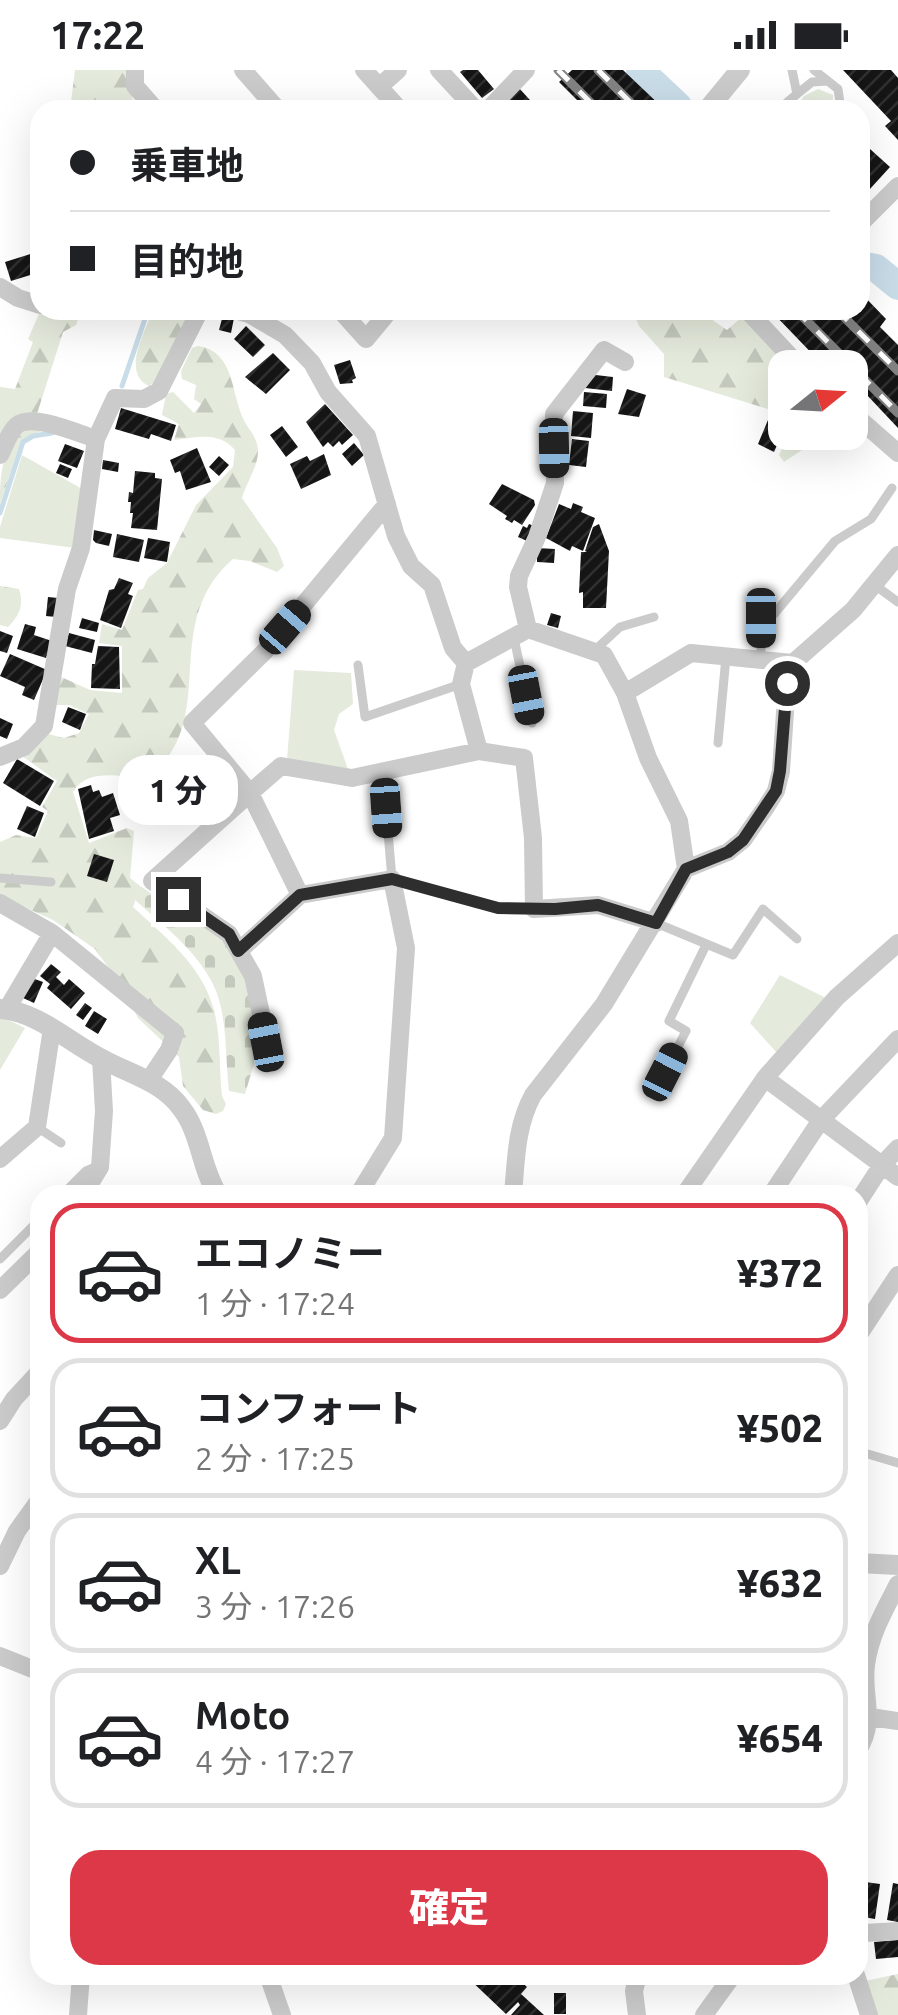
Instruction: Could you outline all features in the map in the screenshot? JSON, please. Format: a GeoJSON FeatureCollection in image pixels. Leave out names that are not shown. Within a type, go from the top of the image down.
{"type":"FeatureCollection","features":[{"type":"Feature","properties":{"kind":"street"},"geometry":{"type":"LineString","coordinates":[[135,70],[135,86],[147,100]]}},
{"type":"Feature","properties":{"kind":"street"},"geometry":{"type":"LineString","coordinates":[[243,70],[269,100]]}},
{"type":"Feature","properties":{"kind":"street"},"geometry":{"type":"LineString","coordinates":[[364,70],[391,100]]}},
{"type":"Feature","properties":{"kind":"street"},"geometry":{"type":"LineString","coordinates":[[379,87],[398,70]]}},
{"type":"Feature","properties":{"kind":"street"},"geometry":{"type":"LineString","coordinates":[[439,70],[467,100]]}},
{"type":"Feature","properties":{"kind":"street"},"geometry":{"type":"LineString","coordinates":[[498,100],[526,70]]}},
{"type":"Feature","properties":{"kind":"street"},"geometry":{"type":"LineString","coordinates":[[715,100],[740,70]]}},
{"type":"Feature","properties":{"kind":"street"},"geometry":{"type":"LineString","coordinates":[[870,214],[898,186]]}},
{"type":"Feature","properties":{"kind":"street"},"geometry":{"type":"LineString","coordinates":[[0,287],[30,302]]}},
{"type":"Feature","properties":{"kind":"street"},"geometry":{"type":"LineString","coordinates":[[0,757],[24,747],[44,726],[67,589],[81,548],[96,439],[114,398],[144,399],[159,391],[195,320]]}},
{"type":"Feature","properties":{"kind":"street"},"geometry":{"type":"LineString","coordinates":[[257,320],[276,329],[312,363],[328,392],[367,436],[396,536],[412,566],[432,585],[453,648],[466,663]]}},
{"type":"Feature","properties":{"kind":"street"},"geometry":{"type":"LineString","coordinates":[[349,320],[366,339],[382,320]]}},
{"type":"Feature","properties":{"kind":"street"},"geometry":{"type":"LineString","coordinates":[[755,320],[784,350]]}},
{"type":"Feature","properties":{"kind":"street"},"geometry":{"type":"LineString","coordinates":[[521,633],[519,576],[555,482],[554,414],[604,350],[625,362]]}},
{"type":"Feature","properties":{"kind":"street"},"geometry":{"type":"LineString","coordinates":[[0,455],[13,428],[24,421],[37,421],[96,439]]}},
{"type":"Feature","properties":{"kind":"street"},"geometry":{"type":"LineString","coordinates":[[868,427],[898,453]]}},
{"type":"Feature","properties":{"kind":"street"},"geometry":{"type":"LineString","coordinates":[[300,895],[250,793],[192,723],[266,650],[387,504]]}},
{"type":"Feature","properties":{"kind":"street"},"geometry":{"type":"LineString","coordinates":[[686,869],[728,852],[743,840],[776,791],[787,683],[793,663],[853,610],[898,555]]}},
{"type":"Feature","properties":{"kind":"street"},"geometry":{"type":"LineString","coordinates":[[478,752],[461,684],[466,663],[521,633],[604,655],[626,693],[648,758],[680,821],[686,869],[604,1004],[533,1094],[519,1126],[514,1185]]}},
{"type":"Feature","properties":{"kind":"street"},"geometry":{"type":"LineString","coordinates":[[626,693],[690,653],[793,663]]}},
{"type":"Feature","properties":{"kind":"street"},"geometry":{"type":"LineString","coordinates":[[266,1042],[253,976],[229,934],[152,881],[281,766],[352,778],[478,752],[524,758],[534,838],[534,909],[598,905],[656,923]]}},
{"type":"Feature","properties":{"kind":"street"},"geometry":{"type":"LineString","coordinates":[[238,951],[300,895],[392,879],[406,948],[392,1138],[364,1185]]}},
{"type":"Feature","properties":{"kind":"street"},"geometry":{"type":"LineString","coordinates":[[0,903],[52,933],[174,1034],[169,1050],[149,1080]]}},
{"type":"Feature","properties":{"kind":"street"},"geometry":{"type":"LineString","coordinates":[[52,933],[3,1009],[52,1028],[172,1096],[188,1117],[210,1185]]}},
{"type":"Feature","properties":{"kind":"street"},"geometry":{"type":"LineString","coordinates":[[691,1185],[765,1078],[838,997],[898,942]]}},
{"type":"Feature","properties":{"kind":"street"},"geometry":{"type":"LineString","coordinates":[[0,1159],[37,1127],[52,1028]]}},
{"type":"Feature","properties":{"kind":"street"},"geometry":{"type":"LineString","coordinates":[[778,1185],[820,1120],[898,1039]]}},
{"type":"Feature","properties":{"kind":"street"},"geometry":{"type":"LineString","coordinates":[[94,1185],[100,1166],[104,1111],[101,1059]]}},
{"type":"Feature","properties":{"kind":"street"},"geometry":{"type":"LineString","coordinates":[[765,1078],[898,1177]]}},
{"type":"Feature","properties":{"kind":"street"},"geometry":{"type":"LineString","coordinates":[[868,1187],[898,1148]]}},
{"type":"Feature","properties":{"kind":"street"},"geometry":{"type":"LineString","coordinates":[[0,1290],[30,1261]]}},
{"type":"Feature","properties":{"kind":"street"},"geometry":{"type":"LineString","coordinates":[[868,1320],[898,1274]]}},
{"type":"Feature","properties":{"kind":"street"},"geometry":{"type":"LineString","coordinates":[[0,1420],[30,1381]]}},
{"type":"Feature","properties":{"kind":"street"},"geometry":{"type":"LineString","coordinates":[[0,1382],[14,1398]]}},
{"type":"Feature","properties":{"kind":"street"},"geometry":{"type":"LineString","coordinates":[[0,1566],[30,1523]]}},
{"type":"Feature","properties":{"kind":"street"},"geometry":{"type":"LineString","coordinates":[[868,1563],[898,1564]]}},
{"type":"Feature","properties":{"kind":"street"},"geometry":{"type":"LineString","coordinates":[[868,1654],[873,1632],[898,1584]]}},
{"type":"Feature","properties":{"kind":"street"},"geometry":{"type":"LineString","coordinates":[[0,1656],[30,1668]]}},
{"type":"Feature","properties":{"kind":"street"},"geometry":{"type":"LineString","coordinates":[[868,1698],[868,1731]]}},
{"type":"Feature","properties":{"kind":"street"},"geometry":{"type":"LineString","coordinates":[[870,1717],[898,1722]]}},
{"type":"Feature","properties":{"kind":"street"},"geometry":{"type":"LineString","coordinates":[[868,1933],[898,1931]]}},
{"type":"Feature","properties":{"kind":"street"},"geometry":{"type":"LineString","coordinates":[[78,2015],[80,1985]]}},
{"type":"Feature","properties":{"kind":"street"},"geometry":{"type":"LineString","coordinates":[[272,1985],[282,2015]]}},
{"type":"Feature","properties":{"kind":"street"},"geometry":{"type":"LineString","coordinates":[[636,1985],[636,2015]]}},
{"type":"Feature","properties":{"kind":"street"},"geometry":{"type":"LineString","coordinates":[[704,2015],[726,1985]]}},
{"type":"Feature","properties":{"kind":"street"},"geometry":{"type":"LineString","coordinates":[[859,1985],[869,2015]]}},
{"type":"Feature","properties":{"kind":"lane"},"geometry":{"type":"LineString","coordinates":[[792,70],[797,94]]}},
{"type":"Feature","properties":{"kind":"lane"},"geometry":{"type":"LineString","coordinates":[[814,70],[828,81],[840,100]]}},
{"type":"Feature","properties":{"kind":"lane"},"geometry":{"type":"LineString","coordinates":[[791,100],[812,82],[828,81]]}},
{"type":"Feature","properties":{"kind":"lane"},"geometry":{"type":"LineString","coordinates":[[761,659],[761,618],[774,614],[836,541],[871,519],[892,488]]}},
{"type":"Feature","properties":{"kind":"lane"},"geometry":{"type":"LineString","coordinates":[[872,583],[898,602]]}},
{"type":"Feature","properties":{"kind":"lane"},"geometry":{"type":"LineString","coordinates":[[595,650],[620,627],[654,618]]}},
{"type":"Feature","properties":{"kind":"lane"},"geometry":{"type":"LineString","coordinates":[[521,633],[532,724]]}},
{"type":"Feature","properties":{"kind":"lane"},"geometry":{"type":"LineString","coordinates":[[718,744],[726,657]]}},
{"type":"Feature","properties":{"kind":"lane"},"geometry":{"type":"LineString","coordinates":[[358,665],[365,717],[461,684]]}},
{"type":"Feature","properties":{"kind":"lane"},"geometry":{"type":"LineString","coordinates":[[383,773],[392,879],[498,908],[534,909]]}},
{"type":"Feature","properties":{"kind":"lane"},"geometry":{"type":"LineString","coordinates":[[0,878],[51,882]]}},
{"type":"Feature","properties":{"kind":"lane"},"geometry":{"type":"LineString","coordinates":[[656,923],[733,955],[763,910],[797,940]]}},
{"type":"Feature","properties":{"kind":"lane"},"geometry":{"type":"LineString","coordinates":[[665,1072],[686,1031],[669,1021],[706,945]]}},
{"type":"Feature","properties":{"kind":"lane"},"geometry":{"type":"LineString","coordinates":[[37,1127],[61,1143]]}},
{"type":"Feature","properties":{"kind":"lane"},"geometry":{"type":"LineString","coordinates":[[73,1185],[93,1166],[100,1166]]}},
{"type":"Feature","properties":{"kind":"lane"},"geometry":{"type":"LineString","coordinates":[[0,1258],[30,1229]]}},
{"type":"Feature","properties":{"kind":"lane"},"geometry":{"type":"LineString","coordinates":[[868,1454],[898,1463]]}},
{"type":"Feature","properties":{"kind":"green space"},"geometry":{"type":"Polygon","coordinates":[[[75,70],[143,70],[131,91],[133,100],[71,100],[75,70]]]}},
{"type":"Feature","properties":{"kind":"green space"},"geometry":{"type":"Polygon","coordinates":[[[818,89],[833,95],[833,100],[801,100],[818,89]]]}},
{"type":"Feature","properties":{"kind":"green space"},"geometry":{"type":"Polygon","coordinates":[[[36,320],[78,320],[63,332],[37,414],[0,441],[0,387],[15,389],[33,342],[28,339],[36,320]]]}},
{"type":"Feature","properties":{"kind":"green space"},"geometry":{"type":"Polygon","coordinates":[[[149,320],[186,320],[155,382],[149,386],[137,372],[141,340],[149,320]]]}},
{"type":"Feature","properties":{"kind":"green space"},"geometry":{"type":"Polygon","coordinates":[[[636,320],[712,320],[727,330],[738,320],[747,320],[775,350],[768,350],[768,409],[664,377],[664,354],[636,320]]]}},
{"type":"Feature","properties":{"kind":"green space"},"geometry":{"type":"Polygon","coordinates":[[[192,348],[209,349],[224,363],[242,416],[256,441],[256,463],[242,498],[277,548],[284,566],[277,572],[233,559],[210,585],[198,613],[192,643],[182,730],[169,756],[146,779],[96,776],[79,784],[73,792],[89,843],[127,828],[134,831],[130,878],[140,886],[133,907],[181,953],[208,994],[216,1020],[222,1096],[226,1104],[216,1114],[203,1110],[183,1086],[179,1057],[138,1018],[95,949],[53,920],[0,896],[0,842],[16,835],[36,838],[48,811],[42,807],[57,781],[22,756],[44,733],[64,738],[79,733],[89,714],[69,705],[54,705],[59,676],[90,690],[122,693],[122,646],[99,643],[102,624],[122,630],[138,590],[167,563],[196,505],[233,467],[235,450],[229,444],[207,437],[174,440],[179,424],[162,415],[166,394],[173,392],[194,413],[201,404],[194,399],[196,385],[182,379],[181,371],[192,348]]]}},
{"type":"Feature","properties":{"kind":"green space"},"geometry":{"type":"Polygon","coordinates":[[[27,428],[43,430],[21,441],[0,504],[7,453],[27,428]]]}},
{"type":"Feature","properties":{"kind":"green space"},"geometry":{"type":"Polygon","coordinates":[[[781,450],[802,450],[784,462],[779,455],[781,450]]]}},
{"type":"Feature","properties":{"kind":"green space"},"geometry":{"type":"Polygon","coordinates":[[[22,455],[84,490],[75,548],[0,538],[22,455]]]}},
{"type":"Feature","properties":{"kind":"green space"},"geometry":{"type":"Polygon","coordinates":[[[0,586],[19,589],[20,610],[8,627],[0,625],[0,586]]]}},
{"type":"Feature","properties":{"kind":"green space"},"geometry":{"type":"Polygon","coordinates":[[[294,670],[351,673],[353,704],[339,714],[334,730],[348,769],[287,760],[294,670]]]}},
{"type":"Feature","properties":{"kind":"green space"},"geometry":{"type":"Polygon","coordinates":[[[140,886],[223,940],[243,968],[260,1044],[245,1094],[229,1091],[224,1022],[213,984],[187,948],[134,899],[140,886]]]}},
{"type":"Feature","properties":{"kind":"green space"},"geometry":{"type":"Polygon","coordinates":[[[780,975],[828,999],[778,1054],[750,1023],[780,975]]]}},
{"type":"Feature","properties":{"kind":"green space"},"geometry":{"type":"Polygon","coordinates":[[[0,1016],[25,1028],[0,1070],[0,1016]]]}},
{"type":"Feature","properties":{"kind":"green space"},"geometry":{"type":"Polygon","coordinates":[[[898,1974],[898,2015],[875,2015],[868,1980],[898,1974]]]}},
{"type":"Feature","properties":{"kind":"building"},"geometry":{"type":"Polygon","coordinates":[[[478,70],[494,89],[482,98],[460,72],[478,70]]]}},
{"type":"Feature","properties":{"kind":"building"},"geometry":{"type":"Polygon","coordinates":[[[572,70],[623,70],[654,100],[577,100],[559,82],[572,70]]]}},
{"type":"Feature","properties":{"kind":"building"},"geometry":{"type":"Polygon","coordinates":[[[843,70],[891,70],[898,78],[898,140],[885,126],[891,121],[843,70]]]}},
{"type":"Feature","properties":{"kind":"building"},"geometry":{"type":"Polygon","coordinates":[[[519,88],[530,100],[506,100],[519,88]]]}},
{"type":"Feature","properties":{"kind":"building"},"geometry":{"type":"Polygon","coordinates":[[[870,149],[890,167],[870,189],[870,149]]]}},
{"type":"Feature","properties":{"kind":"building"},"geometry":{"type":"Polygon","coordinates":[[[30,254],[30,275],[11,281],[5,262],[30,254]]]}},
{"type":"Feature","properties":{"kind":"building"},"geometry":{"type":"Polygon","coordinates":[[[870,302],[886,319],[880,327],[898,345],[898,428],[868,396],[868,350],[809,350],[780,320],[870,320],[870,302]]]}},
{"type":"Feature","properties":{"kind":"building"},"geometry":{"type":"Polygon","coordinates":[[[222,320],[234,320],[231,333],[219,330],[222,320]]]}},
{"type":"Feature","properties":{"kind":"building"},"geometry":{"type":"Polygon","coordinates":[[[246,326],[265,345],[253,357],[234,339],[246,326]]]}},
{"type":"Feature","properties":{"kind":"building"},"geometry":{"type":"Polygon","coordinates":[[[273,353],[290,370],[266,394],[245,377],[273,353]]]}},
{"type":"Feature","properties":{"kind":"building"},"geometry":{"type":"Polygon","coordinates":[[[350,360],[356,378],[353,383],[340,384],[334,365],[350,360]]]}},
{"type":"Feature","properties":{"kind":"building"},"geometry":{"type":"Polygon","coordinates":[[[587,374],[613,377],[612,391],[585,388],[587,374]]]}},
{"type":"Feature","properties":{"kind":"building"},"geometry":{"type":"Polygon","coordinates":[[[627,389],[646,395],[639,417],[618,414],[627,389]]]}},
{"type":"Feature","properties":{"kind":"building"},"geometry":{"type":"Polygon","coordinates":[[[584,392],[607,394],[606,408],[583,406],[584,392]]]}},
{"type":"Feature","properties":{"kind":"building"},"geometry":{"type":"Polygon","coordinates":[[[325,404],[353,435],[342,445],[339,441],[333,447],[328,442],[323,447],[306,422],[325,404]]]}},
{"type":"Feature","properties":{"kind":"building"},"geometry":{"type":"Polygon","coordinates":[[[121,408],[176,425],[171,441],[115,429],[121,408]]]}},
{"type":"Feature","properties":{"kind":"building"},"geometry":{"type":"Polygon","coordinates":[[[573,411],[593,413],[591,438],[571,436],[573,411]]]}},
{"type":"Feature","properties":{"kind":"building"},"geometry":{"type":"Polygon","coordinates":[[[768,420],[768,449],[758,444],[768,420]]]}},
{"type":"Feature","properties":{"kind":"building"},"geometry":{"type":"Polygon","coordinates":[[[282,426],[298,447],[286,457],[270,435],[282,426]]]}},
{"type":"Feature","properties":{"kind":"building"},"geometry":{"type":"Polygon","coordinates":[[[572,439],[589,441],[586,467],[569,465],[572,439]]]}},
{"type":"Feature","properties":{"kind":"building"},"geometry":{"type":"Polygon","coordinates":[[[354,443],[364,455],[352,466],[342,454],[354,443]]]}},
{"type":"Feature","properties":{"kind":"building"},"geometry":{"type":"Polygon","coordinates":[[[65,444],[84,451],[77,468],[58,461],[65,444]]]}},
{"type":"Feature","properties":{"kind":"building"},"geometry":{"type":"Polygon","coordinates":[[[197,448],[211,482],[186,490],[180,471],[175,473],[170,460],[197,448]]]}},
{"type":"Feature","properties":{"kind":"building"},"geometry":{"type":"Polygon","coordinates":[[[324,454],[331,475],[301,489],[290,464],[324,454]]]}},
{"type":"Feature","properties":{"kind":"building"},"geometry":{"type":"Polygon","coordinates":[[[219,456],[229,465],[219,476],[209,467],[219,456]]]}},
{"type":"Feature","properties":{"kind":"building"},"geometry":{"type":"Polygon","coordinates":[[[103,460],[119,463],[118,472],[102,469],[103,460]]]}},
{"type":"Feature","properties":{"kind":"building"},"geometry":{"type":"Polygon","coordinates":[[[60,464],[72,469],[68,478],[56,473],[60,464]]]}},
{"type":"Feature","properties":{"kind":"building"},"geometry":{"type":"Polygon","coordinates":[[[135,471],[155,473],[155,478],[162,479],[157,530],[131,528],[133,513],[128,502],[135,471]]]}},
{"type":"Feature","properties":{"kind":"building"},"geometry":{"type":"Polygon","coordinates":[[[502,484],[534,500],[535,505],[522,525],[505,519],[507,516],[489,504],[502,484]]]}},
{"type":"Feature","properties":{"kind":"building"},"geometry":{"type":"Polygon","coordinates":[[[573,503],[595,518],[583,551],[572,546],[570,551],[546,538],[559,504],[571,509],[573,503]]]}},
{"type":"Feature","properties":{"kind":"building"},"geometry":{"type":"Polygon","coordinates":[[[529,524],[534,526],[527,541],[518,537],[523,526],[527,528],[529,524]]]}},
{"type":"Feature","properties":{"kind":"building"},"geometry":{"type":"Polygon","coordinates":[[[599,524],[609,551],[606,608],[583,608],[583,592],[579,593],[581,552],[587,552],[593,527],[599,524]]]}},
{"type":"Feature","properties":{"kind":"building"},"geometry":{"type":"Polygon","coordinates":[[[94,530],[112,534],[109,546],[93,540],[94,530]]]}},
{"type":"Feature","properties":{"kind":"building"},"geometry":{"type":"Polygon","coordinates":[[[117,534],[144,540],[139,562],[113,557],[117,534]]]}},
{"type":"Feature","properties":{"kind":"building"},"geometry":{"type":"Polygon","coordinates":[[[148,538],[170,542],[167,562],[144,558],[148,538]]]}},
{"type":"Feature","properties":{"kind":"building"},"geometry":{"type":"Polygon","coordinates":[[[537,548],[555,549],[554,563],[537,562],[537,548]]]}},
{"type":"Feature","properties":{"kind":"building"},"geometry":{"type":"Polygon","coordinates":[[[119,578],[133,583],[128,594],[133,596],[121,628],[100,620],[109,590],[114,589],[119,578]]]}},
{"type":"Feature","properties":{"kind":"building"},"geometry":{"type":"Polygon","coordinates":[[[48,597],[58,598],[56,617],[46,616],[48,597]]]}},
{"type":"Feature","properties":{"kind":"building"},"geometry":{"type":"Polygon","coordinates":[[[551,613],[561,616],[558,628],[547,625],[551,613]]]}},
{"type":"Feature","properties":{"kind":"building"},"geometry":{"type":"Polygon","coordinates":[[[82,618],[99,623],[97,632],[79,628],[82,618]]]}},
{"type":"Feature","properties":{"kind":"building"},"geometry":{"type":"Polygon","coordinates":[[[25,624],[36,627],[34,635],[52,641],[46,658],[17,649],[25,624]]]}},
{"type":"Feature","properties":{"kind":"building"},"geometry":{"type":"Polygon","coordinates":[[[0,631],[13,636],[7,653],[0,651],[0,631]]]}},
{"type":"Feature","properties":{"kind":"building"},"geometry":{"type":"Polygon","coordinates":[[[69,633],[95,640],[92,653],[65,646],[69,633]]]}},
{"type":"Feature","properties":{"kind":"building"},"geometry":{"type":"Polygon","coordinates":[[[98,646],[119,647],[120,689],[91,688],[98,646]]]}},
{"type":"Feature","properties":{"kind":"building"},"geometry":{"type":"Polygon","coordinates":[[[10,654],[47,670],[34,700],[22,695],[25,687],[0,676],[10,654]]]}},
{"type":"Feature","properties":{"kind":"building"},"geometry":{"type":"Polygon","coordinates":[[[68,707],[86,714],[80,730],[62,722],[68,707]]]}},
{"type":"Feature","properties":{"kind":"building"},"geometry":{"type":"Polygon","coordinates":[[[0,718],[13,724],[7,739],[0,736],[0,718]]]}},
{"type":"Feature","properties":{"kind":"building"},"geometry":{"type":"Polygon","coordinates":[[[17,759],[54,781],[40,806],[3,783],[17,759]]]}},
{"type":"Feature","properties":{"kind":"building"},"geometry":{"type":"Polygon","coordinates":[[[91,785],[93,792],[99,790],[102,797],[113,793],[120,815],[110,818],[114,831],[89,839],[78,789],[91,785]]]}},
{"type":"Feature","properties":{"kind":"building"},"geometry":{"type":"Polygon","coordinates":[[[27,806],[44,813],[35,837],[17,829],[27,806]]]}},
{"type":"Feature","properties":{"kind":"building"},"geometry":{"type":"Polygon","coordinates":[[[94,854],[114,860],[107,882],[87,876],[94,854]]]}},
{"type":"Feature","properties":{"kind":"building"},"geometry":{"type":"Polygon","coordinates":[[[51,964],[61,972],[56,977],[64,985],[69,979],[85,993],[71,1009],[47,988],[50,984],[40,976],[51,964]]]}},
{"type":"Feature","properties":{"kind":"building"},"geometry":{"type":"Polygon","coordinates":[[[32,978],[43,982],[34,1003],[23,998],[32,978]]]}},
{"type":"Feature","properties":{"kind":"building"},"geometry":{"type":"Polygon","coordinates":[[[85,1003],[92,1008],[83,1020],[76,1015],[85,1003]]]}},
{"type":"Feature","properties":{"kind":"building"},"geometry":{"type":"Polygon","coordinates":[[[94,1011],[107,1019],[98,1034],[85,1026],[94,1011]]]}},
{"type":"Feature","properties":{"kind":"building"},"geometry":{"type":"Polygon","coordinates":[[[868,1882],[880,1884],[875,1919],[868,1918],[868,1882]]]}},
{"type":"Feature","properties":{"kind":"building"},"geometry":{"type":"Polygon","coordinates":[[[893,1883],[898,1884],[898,1922],[887,1920],[893,1883]]]}},
{"type":"Feature","properties":{"kind":"building"},"geometry":{"type":"Polygon","coordinates":[[[898,1940],[898,1957],[876,1959],[874,1942],[898,1940]]]}},
{"type":"Feature","properties":{"kind":"building"},"geometry":{"type":"Polygon","coordinates":[[[476,1985],[525,1985],[521,1994],[544,2015],[511,2015],[520,2005],[518,2002],[506,2014],[476,1985]]]}},
{"type":"Feature","properties":{"kind":"building"},"geometry":{"type":"Polygon","coordinates":[[[554,1993],[566,1993],[566,2014],[554,2014],[554,1993]]]}},
{"type":"Feature","properties":{"kind":"waterway"},"geometry":{"type":"LineString","coordinates":[[640,70],[672,100]]}},
{"type":"Feature","properties":{"kind":"waterway"},"geometry":{"type":"LineString","coordinates":[[870,267],[898,286]]}},
{"type":"Feature","properties":{"kind":"waterway"},"geometry":{"type":"LineString","coordinates":[[122,386],[145,320]]}},
{"type":"Feature","properties":{"kind":"waterway"},"geometry":{"type":"LineString","coordinates":[[0,513],[23,442],[52,433]]}},
{"type":"Feature","properties":{"kind":"railway"},"geometry":{"type":"LineString","coordinates":[[558,70],[588,100]]}},
{"type":"Feature","properties":{"kind":"railway"},"geometry":{"type":"LineString","coordinates":[[598,70],[628,100]]}},
{"type":"Feature","properties":{"kind":"railway"},"geometry":{"type":"LineString","coordinates":[[806,320],[898,413]]}},
{"type":"Feature","properties":{"kind":"railway"},"geometry":{"type":"LineString","coordinates":[[847,320],[898,371]]}},
{"type":"Feature","properties":{"kind":"route"},"geometry":{"type":"LineString","coordinates":[[178,899],[229,934],[238,951],[300,895],[392,879],[498,908],[598,905],[656,923],[686,869],[728,852],[743,840],[776,791],[787,683]]}}]}
